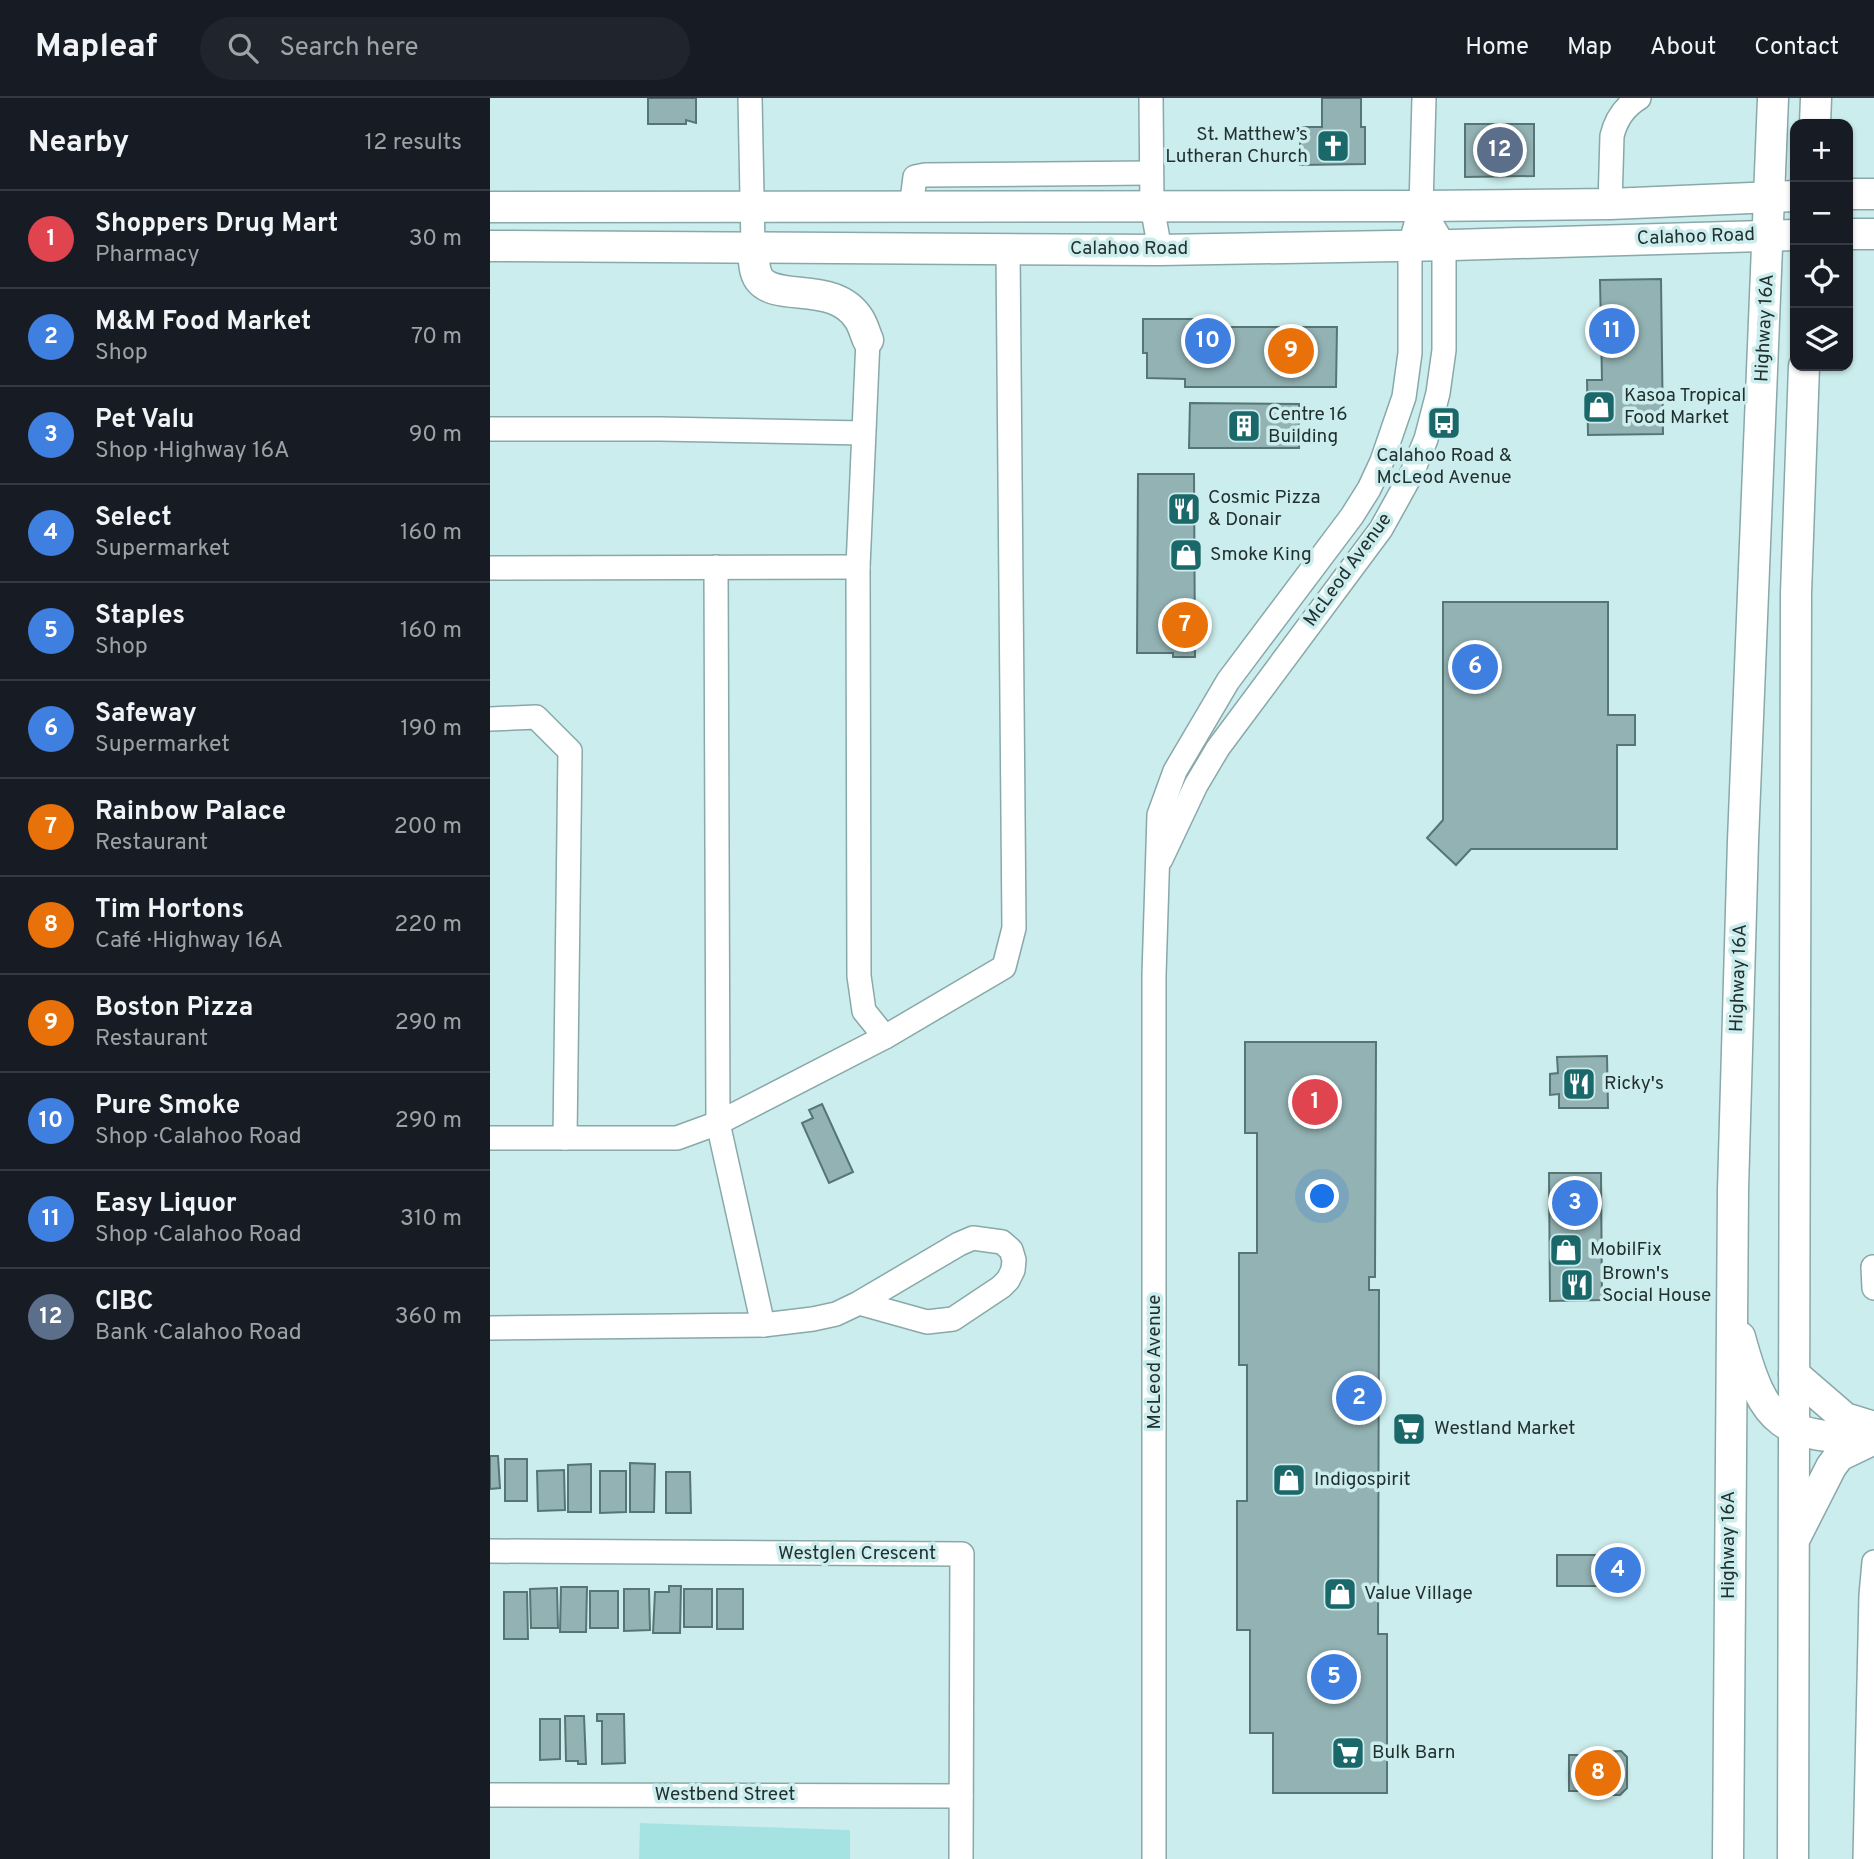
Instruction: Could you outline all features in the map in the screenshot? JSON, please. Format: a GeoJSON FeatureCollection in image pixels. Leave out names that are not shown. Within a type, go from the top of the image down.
{"type":"FeatureCollection","features":[{"type":"Feature","properties":{"kind":"main road","name":"Highway 16A"},"geometry":{"type":"LineString","coordinates":[[1728,1859],[1732,1302],[1743,855],[1783,197],[1773,98]]}},
{"type":"Feature","properties":{"kind":"main road"},"geometry":{"type":"LineString","coordinates":[[1815,119],[1816,98]]}},
{"type":"Feature","properties":{"kind":"main road"},"geometry":{"type":"LineString","coordinates":[[1853,194],[1874,194]]}},
{"type":"Feature","properties":{"kind":"main road","name":"Calahoo Road"},"geometry":{"type":"LineString","coordinates":[[490,207],[1421,206],[1610,204],[1783,197]]}},
{"type":"Feature","properties":{"kind":"main road"},"geometry":{"type":"LineString","coordinates":[[1853,234],[1874,234]]}},
{"type":"Feature","properties":{"kind":"main road","name":"Calahoo Road"},"geometry":{"type":"LineString","coordinates":[[490,246],[1160,250],[1782,235]]}},
{"type":"Feature","properties":{"kind":"main road"},"geometry":{"type":"LineString","coordinates":[[753,246],[756,273],[761,282],[778,289],[829,296],[844,304],[858,318],[868,340]]}},
{"type":"Feature","properties":{"kind":"main road"},"geometry":{"type":"LineString","coordinates":[[1793,1859],[1796,593],[1804,371]]}},
{"type":"Feature","properties":{"kind":"main road"},"geometry":{"type":"LineString","coordinates":[[1732,1302],[1756,1388],[1765,1406],[1794,1430],[1838,1438],[1874,1439]]}},
{"type":"Feature","properties":{"kind":"main road"},"geometry":{"type":"LineString","coordinates":[[1794,1374],[1845,1418],[1874,1427]]}},
{"type":"Feature","properties":{"kind":"main road"},"geometry":{"type":"LineString","coordinates":[[1794,1539],[1839,1456],[1874,1439]]}},
{"type":"Feature","properties":{"kind":"street"},"geometry":{"type":"LineString","coordinates":[[750,98],[753,246]]}},
{"type":"Feature","properties":{"kind":"street"},"geometry":{"type":"LineString","coordinates":[[1151,98],[1152,206],[1160,250]]}},
{"type":"Feature","properties":{"kind":"street","name":"McLeod Avenue"},"geometry":{"type":"LineString","coordinates":[[1154,1859],[1154,975],[1159,815],[1174,771],[1228,681],[1352,516],[1382,461],[1404,397],[1410,353],[1410,245],[1421,206],[1424,98]]}},
{"type":"Feature","properties":{"kind":"street"},"geometry":{"type":"LineString","coordinates":[[1610,204],[1612,136],[1627,107],[1639,98]]}},
{"type":"Feature","properties":{"kind":"street"},"geometry":{"type":"LineString","coordinates":[[911,208],[915,177],[925,175],[1151,173]]}},
{"type":"Feature","properties":{"kind":"street"},"geometry":{"type":"LineString","coordinates":[[1421,206],[1444,245]]}},
{"type":"Feature","properties":{"kind":"street","name":"McLeod Avenue"},"geometry":{"type":"LineString","coordinates":[[1158,865],[1217,748],[1381,529],[1412,473],[1426,439],[1438,393],[1444,351],[1444,245]]}},
{"type":"Feature","properties":{"kind":"street"},"geometry":{"type":"LineString","coordinates":[[490,1138],[677,1138],[718,1123],[886,1037],[1004,967],[1014,928],[1008,250]]}},
{"type":"Feature","properties":{"kind":"street"},"geometry":{"type":"LineString","coordinates":[[868,340],[859,567],[859,976],[864,1011],[886,1037]]}},
{"type":"Feature","properties":{"kind":"street"},"geometry":{"type":"LineString","coordinates":[[490,429],[863,433]]}},
{"type":"Feature","properties":{"kind":"street"},"geometry":{"type":"LineString","coordinates":[[716,567],[718,1123],[763,1325]]}},
{"type":"Feature","properties":{"kind":"street"},"geometry":{"type":"LineString","coordinates":[[490,568],[859,567]]}},
{"type":"Feature","properties":{"kind":"street"},"geometry":{"type":"LineString","coordinates":[[490,719],[536,717],[570,751],[565,1138]]}},
{"type":"Feature","properties":{"kind":"street"},"geometry":{"type":"LineString","coordinates":[[490,1328],[763,1325],[814,1319],[835,1314],[859,1303],[959,1244],[974,1238],[1002,1242],[1011,1250],[1013,1270],[1008,1280],[953,1319],[927,1322],[859,1303]]}},
{"type":"Feature","properties":{"kind":"street","name":"Westglen Crescent"},"geometry":{"type":"LineString","coordinates":[[490,1552],[962,1554],[961,1859]]}},
{"type":"Feature","properties":{"kind":"street"},"geometry":{"type":"LineString","coordinates":[[1865,1859],[1874,1562]]}},
{"type":"Feature","properties":{"kind":"street","name":"Westbend Street"},"geometry":{"type":"LineString","coordinates":[[490,1795],[961,1796]]}},
{"type":"Feature","properties":{"kind":"shaded area"},"geometry":{"type":"Polygon","coordinates":[[[640,1823],[850,1830],[850,1859],[639,1859],[640,1823]]]}},
{"type":"Feature","properties":{"kind":"building"},"geometry":{"type":"Polygon","coordinates":[[[648,98],[696,98],[696,123],[686,120],[686,124],[648,124],[648,98]]]}},
{"type":"Feature","properties":{"kind":"building","name":"St. Matthew’s Lutheran Church"},"geometry":{"type":"Polygon","coordinates":[[[1322,98],[1361,98],[1361,127],[1365,127],[1365,164],[1300,165],[1300,127],[1322,127],[1322,98]]]}},
{"type":"Feature","properties":{"kind":"building"},"geometry":{"type":"Polygon","coordinates":[[[1465,124],[1534,124],[1534,176],[1465,177],[1465,124]]]}},
{"type":"Feature","properties":{"kind":"building"},"geometry":{"type":"Polygon","coordinates":[[[1661,279],[1663,434],[1588,435],[1587,380],[1602,380],[1600,280],[1661,279]]]}},
{"type":"Feature","properties":{"kind":"building"},"geometry":{"type":"Polygon","coordinates":[[[1143,319],[1198,319],[1197,327],[1337,327],[1336,387],[1185,387],[1185,379],[1147,378],[1147,353],[1143,353],[1143,319]]]}},
{"type":"Feature","properties":{"kind":"building","name":"Centre 16 Building"},"geometry":{"type":"Polygon","coordinates":[[[1190,403],[1299,404],[1299,448],[1189,448],[1190,403]]]}},
{"type":"Feature","properties":{"kind":"building"},"geometry":{"type":"Polygon","coordinates":[[[1138,474],[1194,474],[1195,657],[1173,657],[1173,653],[1137,653],[1138,474]]]}},
{"type":"Feature","properties":{"kind":"building"},"geometry":{"type":"Polygon","coordinates":[[[1443,602],[1608,602],[1608,715],[1635,715],[1635,745],[1617,745],[1617,849],[1471,849],[1456,865],[1427,838],[1443,820],[1443,602]]]}},
{"type":"Feature","properties":{"kind":"building"},"geometry":{"type":"Polygon","coordinates":[[[1245,1042],[1376,1042],[1375,1277],[1369,1277],[1369,1290],[1379,1290],[1378,1634],[1387,1634],[1387,1793],[1273,1793],[1273,1733],[1250,1733],[1250,1630],[1237,1630],[1237,1501],[1247,1501],[1247,1365],[1239,1365],[1239,1253],[1257,1253],[1257,1133],[1245,1133],[1245,1042]]]}},
{"type":"Feature","properties":{"kind":"building","name":"Ricky's"},"geometry":{"type":"Polygon","coordinates":[[[1607,1056],[1608,1108],[1559,1108],[1559,1094],[1550,1095],[1550,1074],[1558,1073],[1557,1057],[1607,1056]]]}},
{"type":"Feature","properties":{"kind":"building"},"geometry":{"type":"Polygon","coordinates":[[[822,1104],[853,1172],[829,1183],[802,1123],[813,1118],[809,1110],[822,1104]]]}},
{"type":"Feature","properties":{"kind":"building"},"geometry":{"type":"Polygon","coordinates":[[[1549,1173],[1601,1173],[1602,1300],[1550,1301],[1549,1173]]]}},
{"type":"Feature","properties":{"kind":"building"},"geometry":{"type":"Polygon","coordinates":[[[490,1456],[498,1456],[500,1488],[490,1489],[490,1456]]]}},
{"type":"Feature","properties":{"kind":"building"},"geometry":{"type":"Polygon","coordinates":[[[505,1459],[527,1459],[527,1501],[505,1501],[505,1459]]]}},
{"type":"Feature","properties":{"kind":"building"},"geometry":{"type":"Polygon","coordinates":[[[630,1463],[655,1464],[654,1512],[630,1512],[630,1463]]]}},
{"type":"Feature","properties":{"kind":"building"},"geometry":{"type":"Polygon","coordinates":[[[591,1464],[591,1512],[568,1512],[568,1465],[591,1464]]]}},
{"type":"Feature","properties":{"kind":"building"},"geometry":{"type":"Polygon","coordinates":[[[564,1470],[565,1510],[538,1511],[537,1471],[564,1470]]]}},
{"type":"Feature","properties":{"kind":"building"},"geometry":{"type":"Polygon","coordinates":[[[600,1471],[626,1471],[626,1512],[600,1513],[600,1471]]]}},
{"type":"Feature","properties":{"kind":"building"},"geometry":{"type":"Polygon","coordinates":[[[666,1472],[690,1472],[691,1513],[666,1513],[666,1472]]]}},
{"type":"Feature","properties":{"kind":"building"},"geometry":{"type":"Polygon","coordinates":[[[1608,1551],[1628,1551],[1628,1593],[1608,1592],[1608,1551]]]}},
{"type":"Feature","properties":{"kind":"building"},"geometry":{"type":"Polygon","coordinates":[[[1557,1555],[1608,1555],[1608,1586],[1557,1586],[1557,1555]]]}},
{"type":"Feature","properties":{"kind":"building"},"geometry":{"type":"Polygon","coordinates":[[[669,1586],[681,1586],[680,1633],[653,1633],[655,1592],[669,1592],[669,1586]]]}},
{"type":"Feature","properties":{"kind":"building"},"geometry":{"type":"Polygon","coordinates":[[[561,1587],[587,1587],[586,1632],[560,1632],[561,1587]]]}},
{"type":"Feature","properties":{"kind":"building"},"geometry":{"type":"Polygon","coordinates":[[[557,1588],[558,1628],[531,1628],[530,1589],[557,1588]]]}},
{"type":"Feature","properties":{"kind":"building"},"geometry":{"type":"Polygon","coordinates":[[[624,1589],[649,1589],[650,1630],[624,1631],[624,1589]]]}},
{"type":"Feature","properties":{"kind":"building"},"geometry":{"type":"Polygon","coordinates":[[[684,1589],[712,1589],[712,1627],[684,1627],[684,1589]]]}},
{"type":"Feature","properties":{"kind":"building"},"geometry":{"type":"Polygon","coordinates":[[[717,1589],[743,1589],[743,1629],[717,1629],[717,1589]]]}},
{"type":"Feature","properties":{"kind":"building"},"geometry":{"type":"Polygon","coordinates":[[[590,1591],[618,1591],[618,1628],[590,1628],[590,1591]]]}},
{"type":"Feature","properties":{"kind":"building"},"geometry":{"type":"Polygon","coordinates":[[[504,1592],[527,1592],[528,1639],[504,1639],[504,1592]]]}},
{"type":"Feature","properties":{"kind":"building"},"geometry":{"type":"Polygon","coordinates":[[[597,1714],[624,1714],[625,1763],[602,1764],[602,1721],[597,1721],[597,1714]]]}},
{"type":"Feature","properties":{"kind":"building"},"geometry":{"type":"Polygon","coordinates":[[[565,1716],[584,1716],[586,1764],[566,1761],[565,1716]]]}},
{"type":"Feature","properties":{"kind":"building"},"geometry":{"type":"Polygon","coordinates":[[[540,1719],[560,1719],[560,1759],[540,1760],[540,1719]]]}},
{"type":"Feature","properties":{"kind":"building"},"geometry":{"type":"Polygon","coordinates":[[[1621,1751],[1627,1757],[1627,1788],[1620,1795],[1569,1791],[1569,1755],[1621,1751]]]}},
{"type":"Feature","properties":{"kind":"place","name":"St. Matthew’s Lutheran Church"},"geometry":{"type":"Point","coordinates":[1333,146]}},
{"type":"Feature","properties":{"kind":"place","name":"CIBC"},"geometry":{"type":"Point","coordinates":[1500,150]}},
{"type":"Feature","properties":{"kind":"place","name":"Easy Liquor"},"geometry":{"type":"Point","coordinates":[1612,331]}},
{"type":"Feature","properties":{"kind":"place","name":"Pure Smoke"},"geometry":{"type":"Point","coordinates":[1208,341]}},
{"type":"Feature","properties":{"kind":"place","name":"Boston Pizza"},"geometry":{"type":"Point","coordinates":[1291,351]}},
{"type":"Feature","properties":{"kind":"place","name":"Kasoa Tropical Food Market"},"geometry":{"type":"Point","coordinates":[1599,407]}},
{"type":"Feature","properties":{"kind":"place","name":"Calahoo Road & McLeod Avenue"},"geometry":{"type":"Point","coordinates":[1444,423]}},
{"type":"Feature","properties":{"kind":"place","name":"Centre 16 Building"},"geometry":{"type":"Point","coordinates":[1244,426]}},
{"type":"Feature","properties":{"kind":"place","name":"Cosmic Pizza & Donair"},"geometry":{"type":"Point","coordinates":[1184,509]}},
{"type":"Feature","properties":{"kind":"place","name":"Smoke King"},"geometry":{"type":"Point","coordinates":[1186,555]}},
{"type":"Feature","properties":{"kind":"place","name":"Rainbow Palace"},"geometry":{"type":"Point","coordinates":[1185,625]}},
{"type":"Feature","properties":{"kind":"place","name":"Safeway"},"geometry":{"type":"Point","coordinates":[1475,667]}},
{"type":"Feature","properties":{"kind":"place","name":"Ricky's"},"geometry":{"type":"Point","coordinates":[1579,1084]}},
{"type":"Feature","properties":{"kind":"place","name":"Shoppers Drug Mart"},"geometry":{"type":"Point","coordinates":[1315,1102]}},
{"type":"Feature","properties":{"kind":"place","name":"Pet Valu"},"geometry":{"type":"Point","coordinates":[1575,1203]}},
{"type":"Feature","properties":{"kind":"place","name":"MobilFix"},"geometry":{"type":"Point","coordinates":[1566,1250]}},
{"type":"Feature","properties":{"kind":"place","name":"Brown's Social House"},"geometry":{"type":"Point","coordinates":[1577,1285]}},
{"type":"Feature","properties":{"kind":"place","name":"M&M Food Market"},"geometry":{"type":"Point","coordinates":[1359,1398]}},
{"type":"Feature","properties":{"kind":"place","name":"Westland Market"},"geometry":{"type":"Point","coordinates":[1409,1429]}},
{"type":"Feature","properties":{"kind":"place","name":"Indigospirit"},"geometry":{"type":"Point","coordinates":[1289,1480]}},
{"type":"Feature","properties":{"kind":"place","name":"Select"},"geometry":{"type":"Point","coordinates":[1618,1570]}},
{"type":"Feature","properties":{"kind":"place","name":"Value Village"},"geometry":{"type":"Point","coordinates":[1340,1594]}},
{"type":"Feature","properties":{"kind":"place","name":"Staples"},"geometry":{"type":"Point","coordinates":[1334,1677]}},
{"type":"Feature","properties":{"kind":"place","name":"Bulk Barn"},"geometry":{"type":"Point","coordinates":[1348,1753]}},
{"type":"Feature","properties":{"kind":"place","name":"Tim Hortons"},"geometry":{"type":"Point","coordinates":[1598,1773]}}]}
